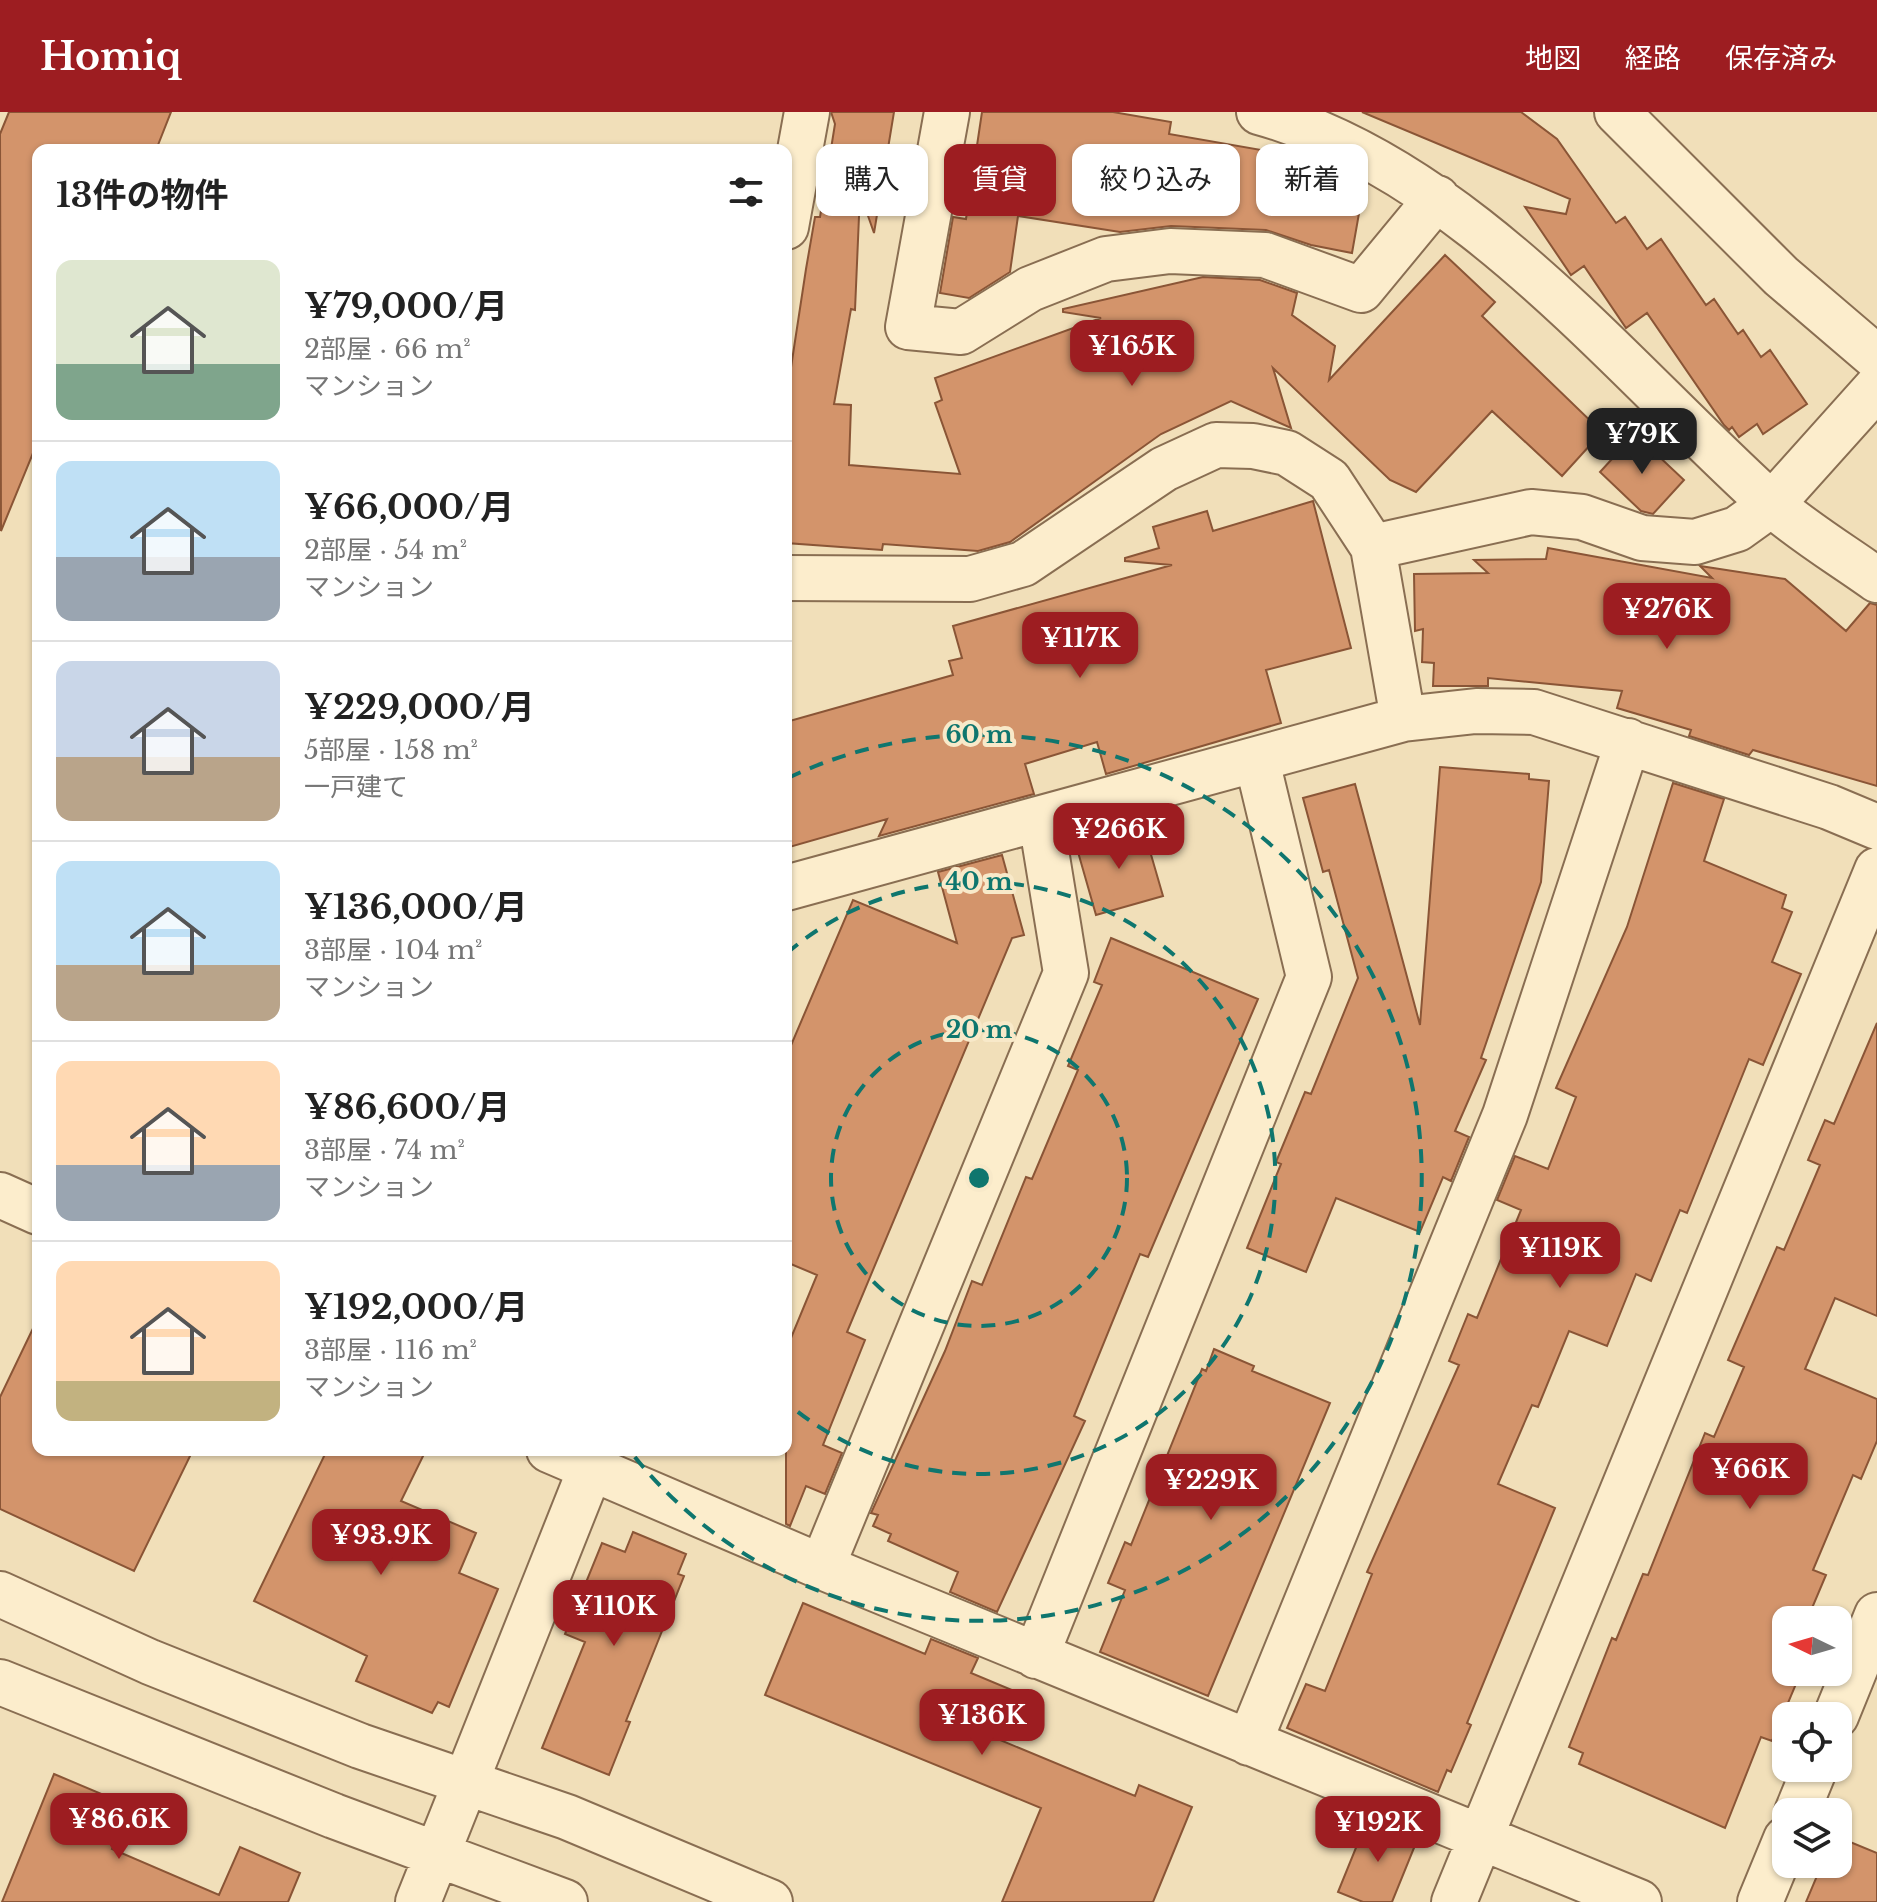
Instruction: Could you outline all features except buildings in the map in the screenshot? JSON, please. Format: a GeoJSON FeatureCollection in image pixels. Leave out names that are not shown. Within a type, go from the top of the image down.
{"type":"FeatureCollection","features":[{"type":"Feature","properties":{"kind":"street"},"geometry":{"type":"LineString","coordinates":[[792,194],[807,112]]}},
{"type":"Feature","properties":{"kind":"street"},"geometry":{"type":"LineString","coordinates":[[947,112],[908,327],[961,332],[1030,289],[1106,259],[1170,251],[1265,255],[1361,290],[1437,198]]}},
{"type":"Feature","properties":{"kind":"street"},"geometry":{"type":"LineString","coordinates":[[1259,112],[1283,119],[1376,159],[1437,198],[1507,253],[1772,504],[1877,580]]}},
{"type":"Feature","properties":{"kind":"street"},"geometry":{"type":"LineString","coordinates":[[1617,112],[1781,276],[1877,358]]}},
{"type":"Feature","properties":{"kind":"street"},"geometry":{"type":"LineString","coordinates":[[1373,547],[1531,512],[1582,517],[1642,538],[1695,542],[1737,529],[1772,504],[1877,387]]}},
{"type":"Feature","properties":{"kind":"street"},"geometry":{"type":"LineString","coordinates":[[792,578],[970,579],[1023,564],[1164,469],[1216,445],[1253,446],[1287,453],[1329,480],[1373,547],[1403,719]]}},
{"type":"Feature","properties":{"kind":"street"},"geometry":{"type":"LineString","coordinates":[[792,886],[1403,719],[1476,711],[1534,712],[1829,807],[1877,827]]}},
{"type":"Feature","properties":{"kind":"street"},"geometry":{"type":"LineString","coordinates":[[1249,1743],[1505,1115],[1628,741]]}},
{"type":"Feature","properties":{"kind":"street"},"geometry":{"type":"LineString","coordinates":[[1036,1656],[1309,977],[1257,761]]}},
{"type":"Feature","properties":{"kind":"street"},"geometry":{"type":"LineString","coordinates":[[822,1567],[1066,973],[1041,820]]}},
{"type":"Feature","properties":{"kind":"street"},"geometry":{"type":"LineString","coordinates":[[1454,1902],[1877,870]]}},
{"type":"Feature","properties":{"kind":"street"},"geometry":{"type":"LineString","coordinates":[[0,1195],[32,1209]]}},
{"type":"Feature","properties":{"kind":"street"},"geometry":{"type":"LineString","coordinates":[[418,1902],[594,1460],[822,1567],[1639,1902]]}},
{"type":"Feature","properties":{"kind":"street"},"geometry":{"type":"LineString","coordinates":[[0,1594],[150,1662],[360,1746],[567,1817],[770,1902]]}},
{"type":"Feature","properties":{"kind":"street"},"geometry":{"type":"LineString","coordinates":[[1842,1702],[1877,1615]]}},
{"type":"Feature","properties":{"kind":"street"},"geometry":{"type":"LineString","coordinates":[[0,1682],[334,1816],[565,1902]]}},
{"type":"Feature","properties":{"kind":"street"},"geometry":{"type":"LineString","coordinates":[[1760,1902],[1772,1873]]}}]}
